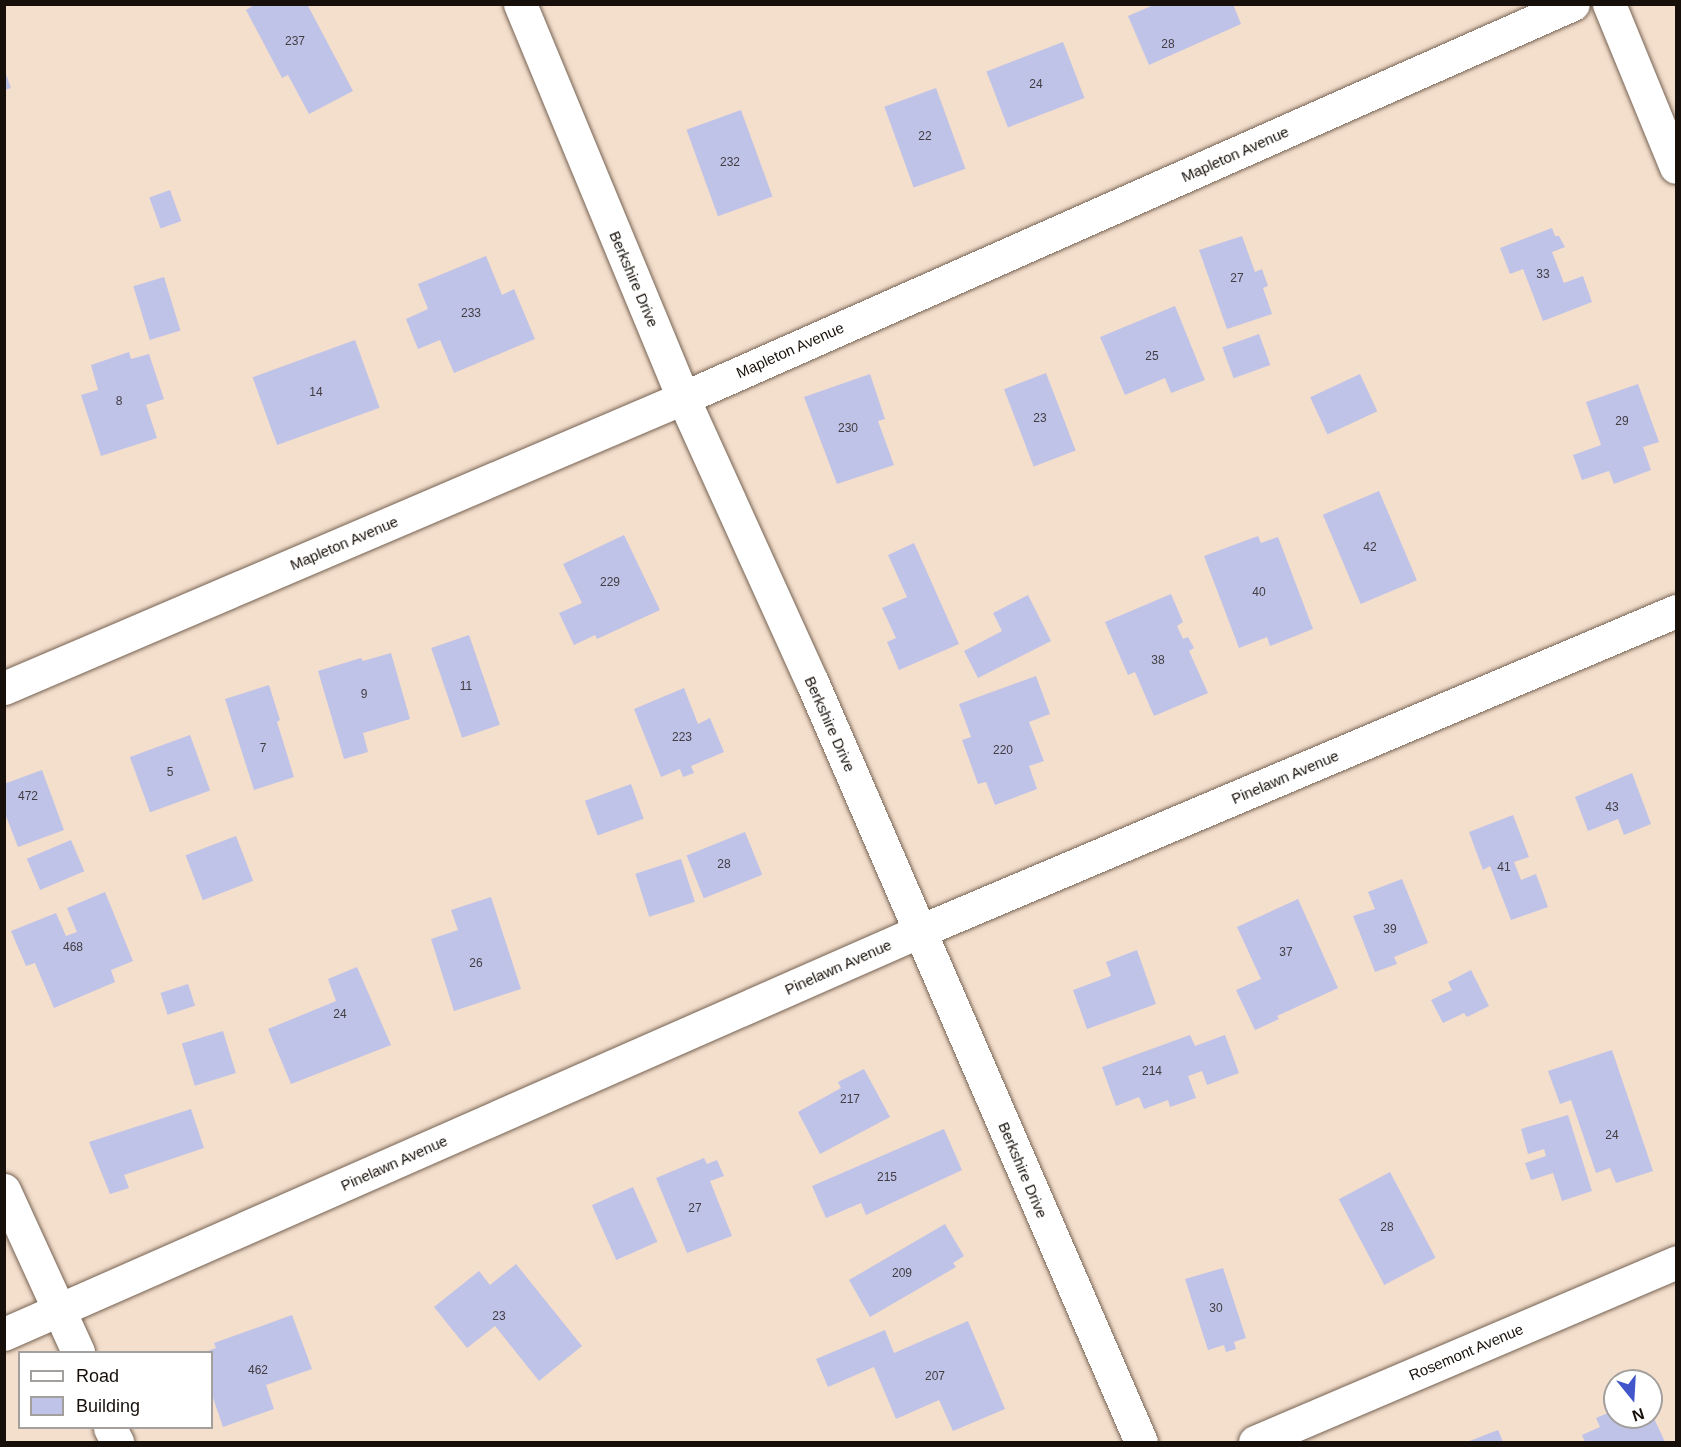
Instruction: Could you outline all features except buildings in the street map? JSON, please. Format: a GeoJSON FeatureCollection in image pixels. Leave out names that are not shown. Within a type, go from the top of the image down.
{"type":"FeatureCollection","features":[{"type":"Feature","properties":{"kind":"street","name":"Berkshire Drive"},"geometry":{"type":"LineString","coordinates":[[520,4],[683,398],[812,682],[1141,1443]]}},
{"type":"Feature","properties":{"kind":"street","name":"Mapleton Avenue"},"geometry":{"type":"LineString","coordinates":[[4,688],[683,398],[1573,4]]}},
{"type":"Feature","properties":{"kind":"street"},"geometry":{"type":"LineString","coordinates":[[1609,4],[1677,167]]}},
{"type":"Feature","properties":{"kind":"street","name":"Pinelawn Avenue"},"geometry":{"type":"LineString","coordinates":[[4,1334],[920,931],[1677,611]]}},
{"type":"Feature","properties":{"kind":"street"},"geometry":{"type":"LineString","coordinates":[[4,1190],[77,1351]]}},
{"type":"Feature","properties":{"kind":"street","name":"Rosemont Avenue"},"geometry":{"type":"LineString","coordinates":[[1255,1443],[1677,1262]]}},
{"type":"Feature","properties":{"kind":"street"},"geometry":{"type":"LineString","coordinates":[[110,1429],[117,1443]]}}]}
